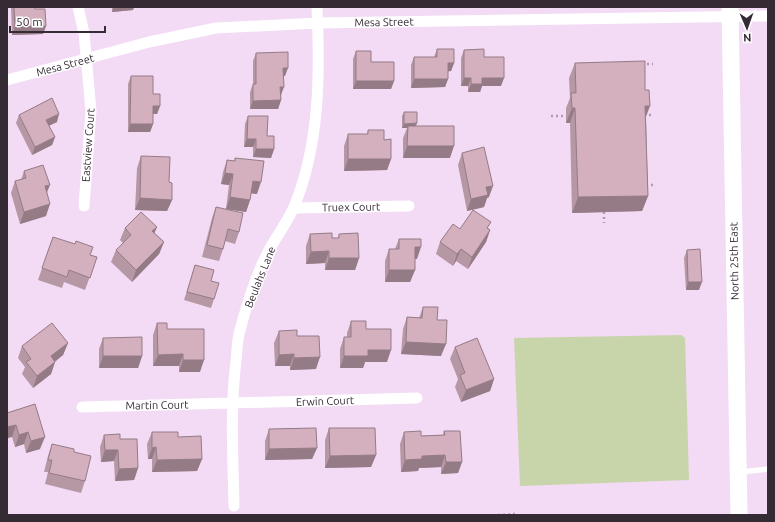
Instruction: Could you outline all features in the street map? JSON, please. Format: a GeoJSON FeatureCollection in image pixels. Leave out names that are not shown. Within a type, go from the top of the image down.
{"type":"FeatureCollection","features":[{"type":"Feature","properties":{"kind":"main road","name":"North 25th East"},"geometry":{"type":"LineString","coordinates":[[730,12],[737,472],[739,515]]}},
{"type":"Feature","properties":{"kind":"street","name":"Eastview Court"},"geometry":{"type":"LineString","coordinates":[[78,7],[84,33],[91,111],[84,206]]}},
{"type":"Feature","properties":{"kind":"street","name":"Beulahs Lane"},"geometry":{"type":"LineString","coordinates":[[234,506],[233,403],[234,378],[239,335],[249,299],[266,254],[294,208],[306,170],[314,131],[318,92],[317,7]]}},
{"type":"Feature","properties":{"kind":"street","name":"Mesa Street"},"geometry":{"type":"LineString","coordinates":[[7,80],[149,42],[216,28],[318,23],[730,12],[768,16]]}},
{"type":"Feature","properties":{"kind":"street","name":"Truex Court"},"geometry":{"type":"LineString","coordinates":[[294,208],[409,206]]}},
{"type":"Feature","properties":{"kind":"street","name":"Erwin Court"},"geometry":{"type":"LineString","coordinates":[[233,403],[417,398]]}},
{"type":"Feature","properties":{"kind":"street","name":"Martin Court"},"geometry":{"type":"LineString","coordinates":[[82,407],[233,403]]}},
{"type":"Feature","properties":{"kind":"lane"},"geometry":{"type":"LineString","coordinates":[[737,472],[768,468]]}},
{"type":"Feature","properties":{"kind":"path"},"geometry":{"type":"LineString","coordinates":[[639,64],[653,64]]}},
{"type":"Feature","properties":{"kind":"path"},"geometry":{"type":"LineString","coordinates":[[644,115],[654,115]]}},
{"type":"Feature","properties":{"kind":"path"},"geometry":{"type":"LineString","coordinates":[[551,116],[566,116]]}},
{"type":"Feature","properties":{"kind":"path"},"geometry":{"type":"LineString","coordinates":[[641,185],[655,185]]}},
{"type":"Feature","properties":{"kind":"path"},"geometry":{"type":"LineString","coordinates":[[604,212],[604,223]]}},
{"type":"Feature","properties":{"kind":"path"},"geometry":{"type":"LineString","coordinates":[[498,515],[515,514]]}},
{"type":"Feature","properties":{"kind":"green space"},"geometry":{"type":"Polygon","coordinates":[[[681,335],[685,338],[689,480],[520,486],[514,338],[681,335]]]}},
{"type":"Feature","properties":{"kind":"building"},"geometry":{"type":"Polygon","coordinates":[[[14,7],[35,7],[35,9],[45,9],[46,26],[15,27],[14,7]]]}},
{"type":"Feature","properties":{"kind":"building"},"geometry":{"type":"Polygon","coordinates":[[[437,49],[454,49],[454,63],[448,63],[448,79],[414,79],[414,57],[437,57],[437,49]]]}},
{"type":"Feature","properties":{"kind":"building"},"geometry":{"type":"Polygon","coordinates":[[[484,49],[484,57],[504,57],[504,78],[482,78],[482,84],[471,84],[471,78],[464,78],[464,50],[484,49]]]}},
{"type":"Feature","properties":{"kind":"building"},"geometry":{"type":"Polygon","coordinates":[[[356,51],[371,51],[371,62],[394,62],[394,81],[356,81],[356,51]]]}},
{"type":"Feature","properties":{"kind":"building"},"geometry":{"type":"Polygon","coordinates":[[[288,52],[288,68],[283,68],[284,87],[280,87],[281,100],[253,101],[253,84],[256,84],[256,53],[288,52]]]}},
{"type":"Feature","properties":{"kind":"building"},"geometry":{"type":"Polygon","coordinates":[[[645,61],[645,90],[649,90],[650,106],[645,106],[648,196],[578,197],[575,108],[572,108],[571,93],[576,93],[575,63],[645,61]]]}},
{"type":"Feature","properties":{"kind":"building"},"geometry":{"type":"Polygon","coordinates":[[[131,76],[153,76],[153,94],[160,94],[160,106],[153,106],[153,124],[130,124],[131,76]]]}},
{"type":"Feature","properties":{"kind":"building"},"geometry":{"type":"Polygon","coordinates":[[[52,98],[59,114],[46,120],[55,137],[35,147],[19,115],[52,98]]]}},
{"type":"Feature","properties":{"kind":"building"},"geometry":{"type":"Polygon","coordinates":[[[404,112],[417,112],[417,123],[404,124],[404,112]]]}},
{"type":"Feature","properties":{"kind":"building"},"geometry":{"type":"Polygon","coordinates":[[[248,116],[268,116],[267,136],[274,136],[274,149],[256,149],[256,139],[247,139],[248,116]]]}},
{"type":"Feature","properties":{"kind":"building"},"geometry":{"type":"Polygon","coordinates":[[[408,126],[454,126],[454,146],[407,146],[408,126]]]}},
{"type":"Feature","properties":{"kind":"building"},"geometry":{"type":"Polygon","coordinates":[[[368,130],[384,130],[384,140],[391,139],[391,159],[348,159],[348,134],[368,134],[368,130]]]}},
{"type":"Feature","properties":{"kind":"building"},"geometry":{"type":"Polygon","coordinates":[[[484,147],[493,186],[486,187],[488,195],[471,199],[462,153],[484,147]]]}},
{"type":"Feature","properties":{"kind":"building"},"geometry":{"type":"Polygon","coordinates":[[[141,156],[170,157],[169,182],[172,183],[172,200],[140,198],[141,156]]]}},
{"type":"Feature","properties":{"kind":"building"},"geometry":{"type":"Polygon","coordinates":[[[235,158],[264,161],[261,182],[253,181],[250,200],[230,197],[233,174],[225,173],[227,160],[235,161],[235,158]]]}},
{"type":"Feature","properties":{"kind":"building"},"geometry":{"type":"Polygon","coordinates":[[[43,165],[50,185],[45,186],[50,204],[24,212],[15,181],[26,178],[24,171],[43,165]]]}},
{"type":"Feature","properties":{"kind":"building"},"geometry":{"type":"Polygon","coordinates":[[[216,207],[243,213],[239,232],[228,229],[223,249],[207,245],[216,207]]]}},
{"type":"Feature","properties":{"kind":"building"},"geometry":{"type":"Polygon","coordinates":[[[473,210],[491,222],[487,228],[490,230],[472,257],[461,249],[457,254],[440,242],[453,224],[460,229],[473,210]]]}},
{"type":"Feature","properties":{"kind":"building"},"geometry":{"type":"Polygon","coordinates":[[[141,212],[157,227],[152,231],[164,242],[136,270],[116,250],[131,235],[125,228],[141,212]]]}},
{"type":"Feature","properties":{"kind":"building"},"geometry":{"type":"Polygon","coordinates":[[[332,233],[332,238],[339,238],[339,234],[358,233],[359,258],[329,258],[329,251],[311,252],[310,234],[332,233]]]}},
{"type":"Feature","properties":{"kind":"building"},"geometry":{"type":"Polygon","coordinates":[[[53,237],[75,244],[76,241],[93,247],[90,255],[97,257],[90,278],[69,270],[67,277],[42,268],[53,237]]]}},
{"type":"Feature","properties":{"kind":"building"},"geometry":{"type":"Polygon","coordinates":[[[399,239],[421,239],[421,247],[415,247],[415,270],[389,270],[389,249],[399,249],[399,239]]]}},
{"type":"Feature","properties":{"kind":"building"},"geometry":{"type":"Polygon","coordinates":[[[700,249],[702,282],[688,282],[687,250],[700,249]]]}},
{"type":"Feature","properties":{"kind":"building"},"geometry":{"type":"Polygon","coordinates":[[[195,265],[214,270],[211,281],[219,283],[214,299],[187,292],[195,265]]]}},
{"type":"Feature","properties":{"kind":"building"},"geometry":{"type":"Polygon","coordinates":[[[423,307],[438,307],[437,320],[447,320],[446,344],[406,342],[407,317],[422,318],[423,307]]]}},
{"type":"Feature","properties":{"kind":"building"},"geometry":{"type":"Polygon","coordinates":[[[351,321],[366,321],[366,329],[391,329],[391,350],[368,350],[368,356],[344,356],[344,337],[351,337],[351,321]]]}},
{"type":"Feature","properties":{"kind":"building"},"geometry":{"type":"Polygon","coordinates":[[[52,323],[68,343],[51,356],[55,362],[37,376],[26,362],[31,359],[22,346],[52,323]]]}},
{"type":"Feature","properties":{"kind":"building"},"geometry":{"type":"Polygon","coordinates":[[[157,323],[167,323],[167,329],[204,329],[204,360],[183,360],[183,354],[158,355],[157,323]]]}},
{"type":"Feature","properties":{"kind":"building"},"geometry":{"type":"Polygon","coordinates":[[[297,330],[297,336],[319,336],[320,357],[294,358],[294,354],[279,355],[279,331],[297,330]]]}},
{"type":"Feature","properties":{"kind":"building"},"geometry":{"type":"Polygon","coordinates":[[[142,337],[142,356],[103,356],[103,338],[142,337]]]}},
{"type":"Feature","properties":{"kind":"building"},"geometry":{"type":"Polygon","coordinates":[[[477,338],[494,379],[466,390],[460,375],[465,373],[455,347],[477,338]]]}},
{"type":"Feature","properties":{"kind":"building"},"geometry":{"type":"Polygon","coordinates":[[[35,404],[45,437],[31,441],[28,432],[19,435],[16,425],[7,427],[7,413],[35,404]]]}},
{"type":"Feature","properties":{"kind":"building"},"geometry":{"type":"Polygon","coordinates":[[[316,428],[317,448],[269,449],[269,429],[316,428]]]}},
{"type":"Feature","properties":{"kind":"building"},"geometry":{"type":"Polygon","coordinates":[[[329,428],[375,428],[376,455],[330,456],[329,428]]]}},
{"type":"Feature","properties":{"kind":"building"},"geometry":{"type":"Polygon","coordinates":[[[421,431],[421,436],[445,435],[444,431],[460,431],[462,462],[446,462],[445,455],[422,456],[422,459],[405,460],[404,432],[421,431]]]}},
{"type":"Feature","properties":{"kind":"building"},"geometry":{"type":"Polygon","coordinates":[[[152,432],[178,432],[178,437],[201,436],[202,459],[157,460],[156,447],[152,448],[152,432]]]}},
{"type":"Feature","properties":{"kind":"building"},"geometry":{"type":"Polygon","coordinates":[[[120,434],[120,439],[137,439],[138,468],[119,469],[118,450],[105,450],[104,435],[120,434]]]}},
{"type":"Feature","properties":{"kind":"building"},"geometry":{"type":"Polygon","coordinates":[[[52,444],[74,449],[74,452],[91,456],[85,481],[49,473],[52,460],[48,460],[52,444]]]}}]}
